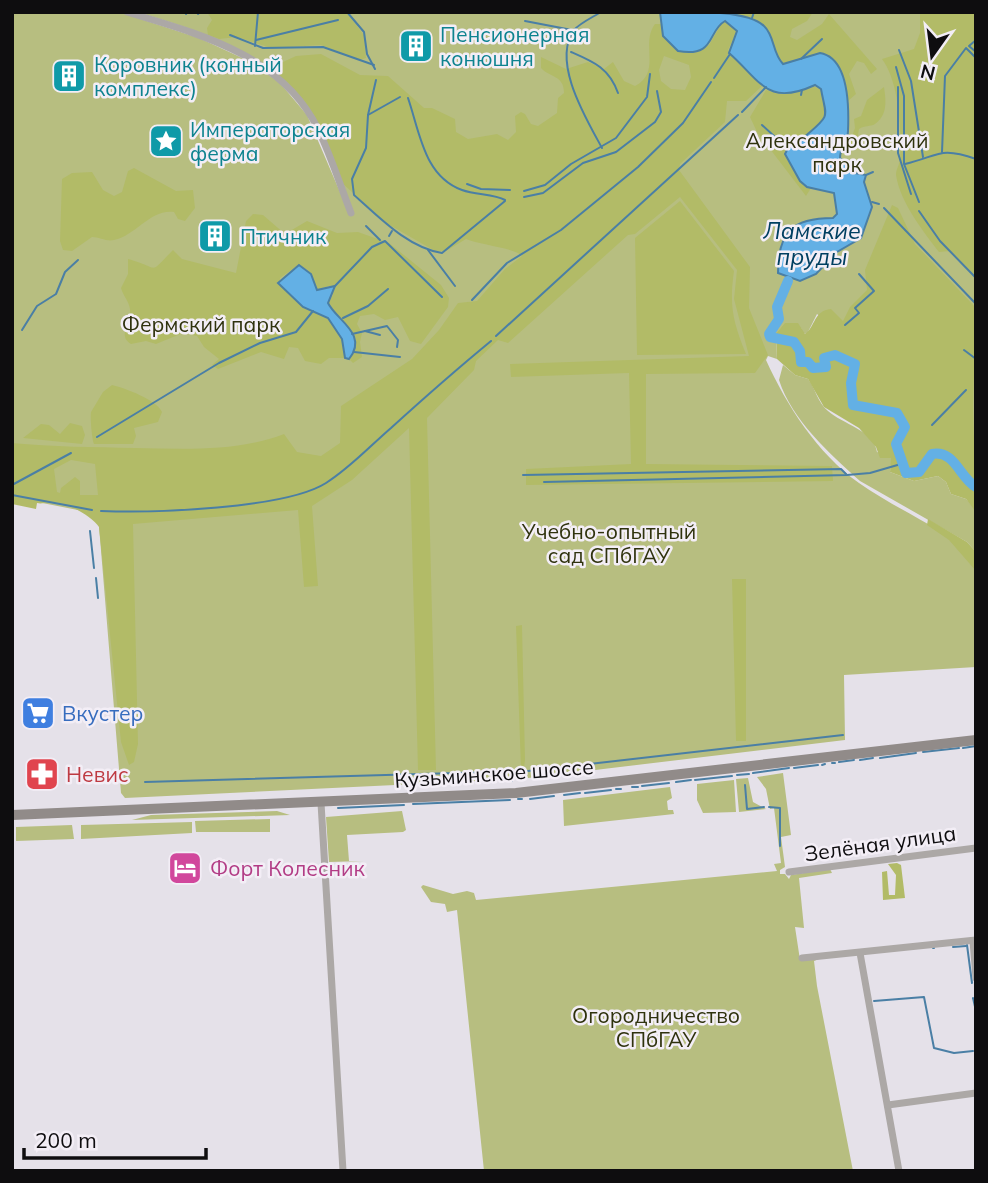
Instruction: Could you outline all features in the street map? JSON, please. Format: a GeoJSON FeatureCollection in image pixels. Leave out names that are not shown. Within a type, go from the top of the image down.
{"type":"FeatureCollection","features":[{"type":"Feature","properties":{"kind":"main road","name":"Кузьминское шоссе"},"geometry":{"type":"LineString","coordinates":[[12,815],[320,803],[559,789],[976,740]]}},
{"type":"Feature","properties":{"kind":"street"},"geometry":{"type":"LineString","coordinates":[[127,12],[216,41],[251,58],[275,75],[298,100],[318,129],[351,213]]}},
{"type":"Feature","properties":{"kind":"street"},"geometry":{"type":"LineString","coordinates":[[320,803],[343,1171]]}},
{"type":"Feature","properties":{"kind":"street","name":"Зелёная улица"},"geometry":{"type":"LineString","coordinates":[[789,872],[976,848]]}},
{"type":"Feature","properties":{"kind":"street"},"geometry":{"type":"LineString","coordinates":[[802,958],[974,940],[976,978]]}},
{"type":"Feature","properties":{"kind":"street"},"geometry":{"type":"LineString","coordinates":[[860,953],[899,1171]]}},
{"type":"Feature","properties":{"kind":"street"},"geometry":{"type":"LineString","coordinates":[[888,1105],[976,1093]]}},
{"type":"Feature","properties":{"kind":"green space"},"geometry":{"type":"Polygon","coordinates":[[[12,12],[119,12],[199,38],[251,62],[280,83],[307,115],[343,199],[323,135],[303,103],[285,82],[264,65],[217,39],[137,12],[976,12],[976,447],[817,314],[807,334],[802,333],[801,328],[776,337],[777,359],[768,356],[766,360],[783,394],[805,428],[830,458],[859,483],[934,527],[976,558],[976,667],[844,675],[845,740],[520,779],[125,798],[121,793],[98,514],[12,497],[12,12]]]}},
{"type":"Feature","properties":{"kind":"green space"},"geometry":{"type":"Polygon","coordinates":[[[207,12],[346,12],[364,35],[366,58],[360,60],[321,45],[271,48],[237,37],[219,39],[208,35],[207,28],[212,20],[207,12]]]}},
{"type":"Feature","properties":{"kind":"green space"},"geometry":{"type":"Polygon","coordinates":[[[728,12],[813,12],[807,21],[792,29],[790,37],[797,40],[822,24],[829,14],[877,69],[871,74],[864,63],[857,61],[849,74],[856,94],[848,101],[842,74],[831,57],[817,55],[783,64],[773,50],[771,39],[749,17],[738,19],[728,12]]]}},
{"type":"Feature","properties":{"kind":"green space"},"geometry":{"type":"Polygon","coordinates":[[[920,12],[976,12],[976,276],[950,251],[939,252],[919,226],[898,185],[896,171],[900,160],[900,122],[896,93],[882,59],[914,49],[920,33],[920,12]]]}},
{"type":"Feature","properties":{"kind":"green space"},"geometry":{"type":"Polygon","coordinates":[[[723,21],[734,25],[737,31],[728,50],[762,86],[746,101],[727,101],[725,122],[680,164],[679,170],[750,267],[749,308],[768,355],[755,373],[646,374],[646,464],[832,466],[833,481],[526,485],[526,469],[631,464],[629,373],[511,377],[510,364],[749,356],[734,299],[737,270],[680,197],[635,234],[628,235],[508,343],[498,340],[476,361],[474,370],[427,418],[436,770],[418,770],[409,428],[352,480],[312,506],[318,586],[304,587],[298,510],[133,524],[138,744],[134,762],[129,765],[121,742],[99,527],[83,513],[61,503],[37,503],[36,509],[12,504],[12,443],[192,449],[248,444],[284,434],[297,452],[321,456],[340,443],[341,406],[412,359],[439,330],[458,303],[477,301],[505,269],[522,256],[466,239],[446,251],[435,251],[386,223],[341,182],[320,128],[288,83],[270,68],[296,56],[321,54],[360,75],[388,76],[424,108],[432,108],[455,119],[456,132],[468,139],[497,134],[508,140],[516,132],[515,116],[521,112],[531,124],[538,126],[557,113],[558,98],[564,93],[562,83],[541,68],[541,57],[566,69],[588,62],[604,69],[613,62],[624,81],[635,86],[647,73],[649,40],[655,24],[661,24],[668,40],[679,49],[693,51],[709,45],[723,21]],[[664,56],[659,70],[661,81],[671,89],[685,90],[691,77],[689,65],[664,56]],[[71,460],[54,469],[57,492],[60,493],[61,488],[75,477],[80,481],[80,495],[98,495],[95,464],[71,460]]]}},
{"type":"Feature","properties":{"kind":"green space"},"geometry":{"type":"Polygon","coordinates":[[[812,86],[821,89],[827,111],[825,121],[807,138],[795,144],[787,160],[811,188],[806,196],[757,132],[750,117],[766,90],[781,94],[812,86]]]}},
{"type":"Feature","properties":{"kind":"green space"},"geometry":{"type":"Polygon","coordinates":[[[884,87],[882,116],[875,124],[859,129],[856,147],[840,155],[848,134],[852,136],[854,119],[861,116],[867,100],[884,87]]]}},
{"type":"Feature","properties":{"kind":"green space"},"geometry":{"type":"Polygon","coordinates":[[[134,168],[176,191],[193,190],[195,208],[185,221],[178,219],[174,212],[165,212],[122,237],[111,240],[92,237],[72,251],[63,250],[60,241],[62,179],[72,173],[92,172],[103,190],[114,196],[122,192],[128,171],[134,168]]]}},
{"type":"Feature","properties":{"kind":"green space"},"geometry":{"type":"Polygon","coordinates":[[[680,201],[734,271],[733,314],[746,354],[637,355],[635,238],[680,201]]]}},
{"type":"Feature","properties":{"kind":"green space"},"geometry":{"type":"Polygon","coordinates":[[[892,205],[898,208],[915,244],[976,308],[973,406],[976,512],[966,499],[951,494],[946,482],[938,476],[914,481],[890,472],[891,458],[880,458],[876,447],[859,428],[824,407],[808,379],[795,375],[777,359],[776,334],[785,323],[798,323],[805,334],[821,313],[831,309],[843,321],[850,307],[867,290],[865,270],[892,205]]]}},
{"type":"Feature","properties":{"kind":"green space","name":"Фермский парк"},"geometry":{"type":"Polygon","coordinates":[[[253,214],[263,215],[285,234],[307,221],[337,233],[358,232],[389,243],[441,285],[449,298],[448,307],[421,344],[410,341],[398,317],[385,320],[374,314],[360,316],[357,324],[362,333],[362,357],[353,363],[349,359],[353,349],[351,333],[328,303],[333,295],[329,286],[317,290],[308,270],[297,266],[280,278],[280,284],[303,307],[328,318],[342,339],[345,358],[329,358],[321,364],[305,361],[298,348],[289,347],[284,359],[261,352],[218,369],[212,365],[219,359],[204,347],[197,336],[183,333],[156,344],[146,341],[131,344],[127,341],[125,333],[130,309],[121,288],[128,274],[128,259],[154,268],[173,250],[182,259],[236,273],[246,221],[253,214]]]}},
{"type":"Feature","properties":{"kind":"green space"},"geometry":{"type":"Polygon","coordinates":[[[783,365],[795,375],[808,379],[821,404],[828,411],[870,438],[877,452],[892,457],[890,472],[914,481],[938,476],[946,482],[951,494],[966,499],[974,508],[976,552],[967,542],[860,481],[836,459],[802,422],[785,395],[779,380],[783,365]]]}},
{"type":"Feature","properties":{"kind":"green space"},"geometry":{"type":"Polygon","coordinates":[[[112,385],[147,399],[162,412],[158,422],[134,428],[136,436],[133,444],[94,444],[91,412],[103,392],[112,385]]]}},
{"type":"Feature","properties":{"kind":"green space"},"geometry":{"type":"Polygon","coordinates":[[[70,423],[82,426],[85,435],[82,444],[23,438],[41,424],[49,425],[60,434],[70,423]]]}},
{"type":"Feature","properties":{"kind":"green space"},"geometry":{"type":"Polygon","coordinates":[[[928,519],[967,542],[976,552],[976,571],[949,540],[927,525],[928,519]]]}},
{"type":"Feature","properties":{"kind":"green space"},"geometry":{"type":"Polygon","coordinates":[[[732,579],[746,579],[746,741],[736,741],[732,579]]]}},
{"type":"Feature","properties":{"kind":"green space"},"geometry":{"type":"Polygon","coordinates":[[[522,625],[525,760],[524,768],[521,769],[516,626],[522,625]]]}},
{"type":"Feature","properties":{"kind":"green space","name":"Огородничество СПбГАУ"},"geometry":{"type":"Polygon","coordinates":[[[783,773],[791,835],[781,837],[785,867],[780,870],[780,874],[785,874],[789,879],[791,875],[830,869],[832,873],[799,878],[804,928],[795,927],[800,960],[819,959],[814,961],[817,986],[853,1171],[484,1171],[457,910],[447,912],[445,904],[431,902],[421,887],[423,885],[453,894],[467,891],[474,893],[476,900],[777,871],[774,864],[781,863],[774,808],[770,809],[766,789],[757,777],[783,773]]]}},
{"type":"Feature","properties":{"kind":"green space"},"geometry":{"type":"Polygon","coordinates":[[[748,778],[753,802],[766,809],[739,812],[736,779],[748,778]]]}},
{"type":"Feature","properties":{"kind":"green space"},"geometry":{"type":"Polygon","coordinates":[[[734,780],[736,812],[703,813],[697,800],[697,784],[734,780]]]}},
{"type":"Feature","properties":{"kind":"green space"},"geometry":{"type":"Polygon","coordinates":[[[670,787],[672,798],[667,801],[668,810],[673,810],[674,814],[564,826],[563,800],[670,787]]]}},
{"type":"Feature","properties":{"kind":"green space"},"geometry":{"type":"Polygon","coordinates":[[[277,811],[290,815],[132,820],[151,815],[277,811]]]}},
{"type":"Feature","properties":{"kind":"green space"},"geometry":{"type":"Polygon","coordinates":[[[402,811],[406,830],[403,832],[347,835],[349,861],[364,861],[329,862],[326,817],[402,811]]]}},
{"type":"Feature","properties":{"kind":"green space"},"geometry":{"type":"Polygon","coordinates":[[[270,819],[270,832],[196,832],[195,821],[270,819]]]}},
{"type":"Feature","properties":{"kind":"green space"},"geometry":{"type":"Polygon","coordinates":[[[192,822],[192,833],[81,839],[81,825],[192,822]]]}},
{"type":"Feature","properties":{"kind":"green space"},"geometry":{"type":"Polygon","coordinates":[[[72,825],[74,839],[16,841],[16,827],[72,825]]]}},
{"type":"Feature","properties":{"kind":"green space"},"geometry":{"type":"Polygon","coordinates":[[[888,864],[901,865],[905,898],[883,900],[882,872],[887,871],[889,895],[895,895],[896,875],[888,864]]]}},
{"type":"Feature","properties":{"kind":"water","name":"Ламские пруды"},"geometry":{"type":"Polygon","coordinates":[[[660,12],[715,13],[744,17],[756,21],[768,30],[783,64],[820,53],[837,64],[845,85],[848,110],[848,135],[840,158],[855,173],[866,175],[864,182],[872,207],[861,238],[837,252],[816,274],[800,281],[778,273],[781,247],[790,230],[807,221],[833,218],[837,214],[834,193],[807,187],[800,181],[785,154],[790,144],[803,138],[824,118],[821,89],[815,85],[786,93],[766,88],[729,53],[737,31],[725,21],[699,51],[678,51],[663,36],[660,12]]]}},
{"type":"Feature","properties":{"kind":"water"},"geometry":{"type":"Polygon","coordinates":[[[299,265],[311,274],[317,290],[335,286],[328,303],[353,335],[354,350],[349,359],[345,358],[342,339],[328,318],[303,307],[278,283],[299,265]]]}},
{"type":"Feature","properties":{"kind":"waterway"},"geometry":{"type":"LineString","coordinates":[[255,46],[258,12]]}},
{"type":"Feature","properties":{"kind":"waterway"},"geometry":{"type":"LineString","coordinates":[[347,12],[364,32],[367,54],[375,69]]}},
{"type":"Feature","properties":{"kind":"waterway"},"geometry":{"type":"LineString","coordinates":[[601,12],[574,30],[568,43],[567,58],[569,74],[580,107],[602,148]]}},
{"type":"Feature","properties":{"kind":"waterway"},"geometry":{"type":"LineString","coordinates":[[752,18],[754,12]]}},
{"type":"Feature","properties":{"kind":"waterway"},"geometry":{"type":"LineString","coordinates":[[256,40],[338,20]]}},
{"type":"Feature","properties":{"kind":"waterway"},"geometry":{"type":"LineString","coordinates":[[525,21],[572,30]]}},
{"type":"Feature","properties":{"kind":"waterway"},"geometry":{"type":"LineString","coordinates":[[230,35],[263,48],[323,47],[374,65]]}},
{"type":"Feature","properties":{"kind":"waterway"},"geometry":{"type":"LineString","coordinates":[[801,59],[822,39]]}},
{"type":"Feature","properties":{"kind":"waterway"},"geometry":{"type":"LineString","coordinates":[[976,40],[969,46],[976,52]]}},
{"type":"Feature","properties":{"kind":"waterway"},"geometry":{"type":"LineString","coordinates":[[942,152],[945,76],[966,48],[976,58]]}},
{"type":"Feature","properties":{"kind":"waterway"},"geometry":{"type":"LineString","coordinates":[[899,50],[911,81],[923,157]]}},
{"type":"Feature","properties":{"kind":"waterway"},"geometry":{"type":"LineString","coordinates":[[571,52],[600,67],[610,77],[618,93]]}},
{"type":"Feature","properties":{"kind":"waterway"},"geometry":{"type":"LineString","coordinates":[[714,78],[730,54]]}},
{"type":"Feature","properties":{"kind":"waterway"},"geometry":{"type":"LineString","coordinates":[[896,67],[904,96],[904,164],[919,202]]}},
{"type":"Feature","properties":{"kind":"waterway"},"geometry":{"type":"LineString","coordinates":[[524,191],[545,185],[571,164],[616,138],[647,97],[650,74]]}},
{"type":"Feature","properties":{"kind":"waterway"},"geometry":{"type":"LineString","coordinates":[[376,80],[368,115],[366,148],[352,179],[354,195],[406,238],[417,245],[442,253],[505,201]]}},
{"type":"Feature","properties":{"kind":"waterway"},"geometry":{"type":"LineString","coordinates":[[472,300],[507,263],[561,230],[638,167],[683,123],[711,82]]}},
{"type":"Feature","properties":{"kind":"waterway"},"geometry":{"type":"LineString","coordinates":[[742,112],[766,87]]}},
{"type":"Feature","properties":{"kind":"waterway"},"geometry":{"type":"LineString","coordinates":[[898,87],[898,153],[911,194]]}},
{"type":"Feature","properties":{"kind":"waterway"},"geometry":{"type":"LineString","coordinates":[[801,95],[802,90]]}},
{"type":"Feature","properties":{"kind":"waterway"},"geometry":{"type":"LineString","coordinates":[[524,197],[543,193],[583,163],[616,152],[655,122],[661,112],[657,91]]}},
{"type":"Feature","properties":{"kind":"waterway"},"geometry":{"type":"LineString","coordinates":[[368,115],[400,97]]}},
{"type":"Feature","properties":{"kind":"waterway"},"geometry":{"type":"LineString","coordinates":[[408,98],[425,152],[439,175],[462,190],[505,200]]}},
{"type":"Feature","properties":{"kind":"waterway"},"geometry":{"type":"LineString","coordinates":[[496,336],[738,115]]}},
{"type":"Feature","properties":{"kind":"waterway"},"geometry":{"type":"LineString","coordinates":[[762,125],[787,148]]}},
{"type":"Feature","properties":{"kind":"waterway"},"geometry":{"type":"LineString","coordinates":[[905,164],[946,153],[976,159]]}},
{"type":"Feature","properties":{"kind":"waterway"},"geometry":{"type":"LineString","coordinates":[[866,175],[873,172]]}},
{"type":"Feature","properties":{"kind":"waterway"},"geometry":{"type":"LineString","coordinates":[[467,184],[481,189],[510,190]]}},
{"type":"Feature","properties":{"kind":"waterway"},"geometry":{"type":"LineString","coordinates":[[872,202],[879,204]]}},
{"type":"Feature","properties":{"kind":"waterway"},"geometry":{"type":"LineString","coordinates":[[884,208],[976,304]]}},
{"type":"Feature","properties":{"kind":"waterway"},"geometry":{"type":"LineString","coordinates":[[919,211],[940,241],[976,278]]}},
{"type":"Feature","properties":{"kind":"waterway"},"geometry":{"type":"LineString","coordinates":[[366,226],[380,240]]}},
{"type":"Feature","properties":{"kind":"waterway"},"geometry":{"type":"LineString","coordinates":[[389,236],[392,231]]}},
{"type":"Feature","properties":{"kind":"waterway"},"geometry":{"type":"LineString","coordinates":[[335,286],[372,247],[385,241],[442,297]]}},
{"type":"Feature","properties":{"kind":"waterway"},"geometry":{"type":"LineString","coordinates":[[428,250],[455,286]]}},
{"type":"Feature","properties":{"kind":"waterway"},"geometry":{"type":"LineString","coordinates":[[22,330],[37,306],[56,294],[65,272],[78,260]]}},
{"type":"Feature","properties":{"kind":"waterway"},"geometry":{"type":"LineString","coordinates":[[845,325],[859,313],[855,308],[874,291],[859,274]]}},
{"type":"Feature","properties":{"kind":"waterway"},"geometry":{"type":"LineString","coordinates":[[788,281],[777,307],[779,319],[769,334],[770,337],[794,342],[800,351],[801,362],[808,362],[813,368],[826,367],[824,358],[835,355],[855,364],[851,383],[853,405],[897,413],[905,427],[896,444],[906,473],[919,472],[932,454],[940,454],[952,460],[976,487]]}},
{"type":"Feature","properties":{"kind":"waterway"},"geometry":{"type":"LineString","coordinates":[[343,318],[368,306],[388,289]]}},
{"type":"Feature","properties":{"kind":"waterway"},"geometry":{"type":"LineString","coordinates":[[97,437],[219,363],[260,343],[296,332],[313,311]]}},
{"type":"Feature","properties":{"kind":"waterway"},"geometry":{"type":"LineString","coordinates":[[352,334],[387,326],[398,340],[397,347]]}},
{"type":"Feature","properties":{"kind":"waterway"},"geometry":{"type":"LineString","coordinates":[[365,331],[380,335]]}},
{"type":"Feature","properties":{"kind":"waterway"},"geometry":{"type":"LineString","coordinates":[[101,511],[217,508],[281,499],[307,492],[343,471],[491,341]]}},
{"type":"Feature","properties":{"kind":"waterway"},"geometry":{"type":"LineString","coordinates":[[964,350],[976,359]]}},
{"type":"Feature","properties":{"kind":"waterway"},"geometry":{"type":"LineString","coordinates":[[354,352],[400,357]]}},
{"type":"Feature","properties":{"kind":"waterway"},"geometry":{"type":"LineString","coordinates":[[932,425],[966,390]]}},
{"type":"Feature","properties":{"kind":"waterway"},"geometry":{"type":"LineString","coordinates":[[12,485],[71,453]]}},
{"type":"Feature","properties":{"kind":"waterway"},"geometry":{"type":"LineString","coordinates":[[544,482],[847,475],[870,473],[901,464]]}},
{"type":"Feature","properties":{"kind":"waterway"},"geometry":{"type":"LineString","coordinates":[[523,475],[841,469],[846,474]]}},
{"type":"Feature","properties":{"kind":"waterway"},"geometry":{"type":"LineString","coordinates":[[12,495],[92,510]]}},
{"type":"Feature","properties":{"kind":"waterway"},"geometry":{"type":"LineString","coordinates":[[90,531],[94,568]]}},
{"type":"Feature","properties":{"kind":"waterway"},"geometry":{"type":"LineString","coordinates":[[96,578],[98,598]]}},
{"type":"Feature","properties":{"kind":"waterway"},"geometry":{"type":"LineString","coordinates":[[528,771],[843,735]]}},
{"type":"Feature","properties":{"kind":"waterway"},"geometry":{"type":"LineString","coordinates":[[963,748],[976,746]]}},
{"type":"Feature","properties":{"kind":"waterway"},"geometry":{"type":"LineString","coordinates":[[923,752],[959,748]]}},
{"type":"Feature","properties":{"kind":"waterway"},"geometry":{"type":"LineString","coordinates":[[880,758],[916,753]]}},
{"type":"Feature","properties":{"kind":"waterway"},"geometry":{"type":"LineString","coordinates":[[860,760],[873,758]]}},
{"type":"Feature","properties":{"kind":"waterway"},"geometry":{"type":"LineString","coordinates":[[839,762],[854,760]]}},
{"type":"Feature","properties":{"kind":"waterway"},"geometry":{"type":"LineString","coordinates":[[794,768],[818,765]]}},
{"type":"Feature","properties":{"kind":"waterway"},"geometry":{"type":"LineString","coordinates":[[753,773],[789,768]]}},
{"type":"Feature","properties":{"kind":"waterway"},"geometry":{"type":"LineString","coordinates":[[145,782],[491,772],[512,781]]}},
{"type":"Feature","properties":{"kind":"waterway"},"geometry":{"type":"LineString","coordinates":[[737,775],[749,774]]}},
{"type":"Feature","properties":{"kind":"waterway"},"geometry":{"type":"LineString","coordinates":[[695,780],[732,776]]}},
{"type":"Feature","properties":{"kind":"waterway"},"geometry":{"type":"LineString","coordinates":[[676,782],[691,780]]}},
{"type":"Feature","properties":{"kind":"waterway"},"geometry":{"type":"LineString","coordinates":[[642,786],[669,783]]}},
{"type":"Feature","properties":{"kind":"waterway"},"geometry":{"type":"LineString","coordinates":[[745,785],[747,809],[764,807]]}},
{"type":"Feature","properties":{"kind":"waterway"},"geometry":{"type":"LineString","coordinates":[[632,787],[638,787]]}},
{"type":"Feature","properties":{"kind":"waterway"},"geometry":{"type":"LineString","coordinates":[[616,789],[621,789]]}},
{"type":"Feature","properties":{"kind":"waterway"},"geometry":{"type":"LineString","coordinates":[[585,793],[611,790]]}},
{"type":"Feature","properties":{"kind":"waterway"},"geometry":{"type":"LineString","coordinates":[[564,795],[580,793]]}},
{"type":"Feature","properties":{"kind":"waterway"},"geometry":{"type":"LineString","coordinates":[[530,799],[554,796]]}},
{"type":"Feature","properties":{"kind":"waterway"},"geometry":{"type":"LineString","coordinates":[[413,804],[510,800]]}},
{"type":"Feature","properties":{"kind":"waterway"},"geometry":{"type":"LineString","coordinates":[[338,808],[404,805]]}},
{"type":"Feature","properties":{"kind":"waterway"},"geometry":{"type":"LineString","coordinates":[[769,807],[780,808],[780,846]]}},
{"type":"Feature","properties":{"kind":"waterway"},"geometry":{"type":"LineString","coordinates":[[967,945],[972,983]]}},
{"type":"Feature","properties":{"kind":"waterway"},"geometry":{"type":"LineString","coordinates":[[953,947],[966,946]]}},
{"type":"Feature","properties":{"kind":"waterway"},"geometry":{"type":"LineString","coordinates":[[874,1001],[924,997],[934,1048],[954,1053],[973,1051]]}},
{"type":"Feature","properties":{"kind":"waterway"},"geometry":{"type":"LineString","coordinates":[[973,998],[976,1011]]}},
{"type":"Feature","properties":{"kind":"place","name":"Пенсионерная конюшня"},"geometry":{"type":"Point","coordinates":[416,46]}},
{"type":"Feature","properties":{"kind":"place","name":"Коровник (конный комплекс)"},"geometry":{"type":"Point","coordinates":[69,76]}},
{"type":"Feature","properties":{"kind":"place","name":"Императорская ферма"},"geometry":{"type":"Point","coordinates":[166,141]}},
{"type":"Feature","properties":{"kind":"place","name":"Птичник"},"geometry":{"type":"Point","coordinates":[215,236]}},
{"type":"Feature","properties":{"kind":"place","name":"Вкустер"},"geometry":{"type":"Point","coordinates":[38,713]}},
{"type":"Feature","properties":{"kind":"place","name":"Невис"},"geometry":{"type":"Point","coordinates":[42,774]}},
{"type":"Feature","properties":{"kind":"place","name":"Форт Колесник"},"geometry":{"type":"Point","coordinates":[185,868]}},
{"type":"Feature","properties":{"kind":"park label","name":"Александровский парк"},"geometry":{"type":"Point","coordinates":[837,152]}},
{"type":"Feature","properties":{"kind":"park label","name":"Учебно-опытный сад СПбГАУ"},"geometry":{"type":"Point","coordinates":[609,543]}}]}
